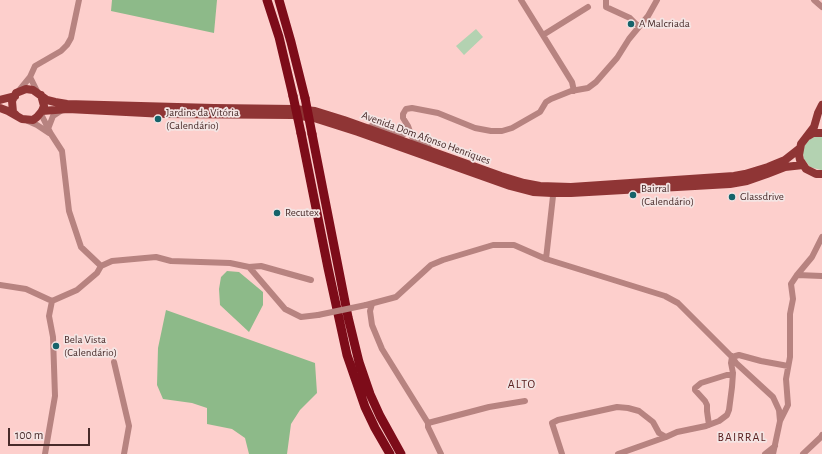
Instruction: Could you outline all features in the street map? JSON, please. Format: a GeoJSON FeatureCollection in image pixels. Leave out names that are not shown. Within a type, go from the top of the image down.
{"type":"FeatureCollection","features":[{"type":"Feature","properties":{"kind":"highway"},"geometry":{"type":"LineString","coordinates":[[267,0],[279,37],[293,96],[347,355],[365,407],[390,454]]}},
{"type":"Feature","properties":{"kind":"highway"},"geometry":{"type":"LineString","coordinates":[[279,0],[292,42],[305,98],[343,294],[358,356],[366,384],[377,410],[401,454]]}},
{"type":"Feature","properties":{"kind":"main road","name":"Avenida Dom Afonso Henriques"},"geometry":{"type":"LineString","coordinates":[[0,100],[26,89],[39,93],[55,102],[67,104],[214,108],[294,108],[314,111],[368,128],[524,183],[540,186],[571,187],[720,177],[758,171],[785,160],[800,149],[801,144],[814,127],[822,105]]}},
{"type":"Feature","properties":{"kind":"main road"},"geometry":{"type":"LineString","coordinates":[[39,93],[43,100],[42,112]]}},
{"type":"Feature","properties":{"kind":"main road"},"geometry":{"type":"LineString","coordinates":[[15,94],[12,106],[13,112],[17,116]]}},
{"type":"Feature","properties":{"kind":"main road"},"geometry":{"type":"LineString","coordinates":[[0,108],[22,119],[28,120]]}},
{"type":"Feature","properties":{"kind":"main road","name":"Avenida Dom Afonso Henriques"},"geometry":{"type":"LineString","coordinates":[[28,120],[33,120],[42,112],[64,109],[165,114],[293,115],[314,118],[358,132],[510,186],[533,192],[571,193],[730,184],[747,181],[785,167],[802,165]]}},
{"type":"Feature","properties":{"kind":"main road"},"geometry":{"type":"LineString","coordinates":[[808,136],[813,133],[822,133]]}},
{"type":"Feature","properties":{"kind":"main road"},"geometry":{"type":"LineString","coordinates":[[800,149],[799,154],[802,165],[811,172],[820,175]]}},
{"type":"Feature","properties":{"kind":"street"},"geometry":{"type":"LineString","coordinates":[[15,94],[30,77],[35,66],[61,51],[67,45],[71,38],[79,0]]}},
{"type":"Feature","properties":{"kind":"street"},"geometry":{"type":"LineString","coordinates":[[521,0],[572,82],[574,91]]}},
{"type":"Feature","properties":{"kind":"street"},"geometry":{"type":"LineString","coordinates":[[606,0],[606,7],[630,18],[640,27]]}},
{"type":"Feature","properties":{"kind":"street"},"geometry":{"type":"LineString","coordinates":[[431,151],[428,145],[415,140],[409,130],[403,118],[403,114],[406,109],[412,108],[438,113],[474,128],[496,132],[517,126],[540,112],[546,102],[551,99],[588,88],[596,82],[617,58],[629,38],[648,16],[657,0]]}},
{"type":"Feature","properties":{"kind":"street"},"geometry":{"type":"LineString","coordinates":[[814,0],[822,7]]}},
{"type":"Feature","properties":{"kind":"street"},"geometry":{"type":"LineString","coordinates":[[543,35],[588,7]]}},
{"type":"Feature","properties":{"kind":"street"},"geometry":{"type":"LineString","coordinates":[[30,77],[39,93]]}},
{"type":"Feature","properties":{"kind":"street"},"geometry":{"type":"LineString","coordinates":[[49,131],[50,121],[53,116],[64,109]]}},
{"type":"Feature","properties":{"kind":"street"},"geometry":{"type":"LineString","coordinates":[[42,112],[49,131],[62,151],[69,211],[81,246],[101,266]]}},
{"type":"Feature","properties":{"kind":"street"},"geometry":{"type":"LineString","coordinates":[[28,120],[49,131]]}},
{"type":"Feature","properties":{"kind":"street"},"geometry":{"type":"LineString","coordinates":[[368,128],[373,125],[401,136],[409,130]]}},
{"type":"Feature","properties":{"kind":"street"},"geometry":{"type":"LineString","coordinates":[[546,259],[553,196]]}},
{"type":"Feature","properties":{"kind":"street"},"geometry":{"type":"LineString","coordinates":[[773,454],[780,421],[788,405],[786,379],[790,358],[790,314],[793,299],[791,284],[812,257],[822,237]]}},
{"type":"Feature","properties":{"kind":"street"},"geometry":{"type":"LineString","coordinates":[[249,267],[285,309],[301,317],[318,315],[396,297],[432,266],[443,260],[493,245],[514,245],[546,259],[665,296],[678,303],[773,397],[779,410],[780,421]]}},
{"type":"Feature","properties":{"kind":"street"},"geometry":{"type":"LineString","coordinates":[[0,285],[26,289],[52,301],[76,290],[97,273],[101,266],[112,261],[156,257],[171,260],[230,263],[249,267],[261,266],[311,280]]}},
{"type":"Feature","properties":{"kind":"street"},"geometry":{"type":"LineString","coordinates":[[797,275],[822,276]]}},
{"type":"Feature","properties":{"kind":"street"},"geometry":{"type":"LineString","coordinates":[[45,454],[55,396],[53,337],[49,316],[52,301]]}},
{"type":"Feature","properties":{"kind":"street"},"geometry":{"type":"LineString","coordinates":[[369,304],[372,325],[382,349],[428,423],[428,427],[441,454]]}},
{"type":"Feature","properties":{"kind":"street"},"geometry":{"type":"LineString","coordinates":[[732,357],[739,355],[788,366]]}},
{"type":"Feature","properties":{"kind":"street"},"geometry":{"type":"LineString","coordinates":[[618,454],[677,432],[709,425],[719,421],[727,415],[731,402],[733,372],[731,363],[732,357]]}},
{"type":"Feature","properties":{"kind":"street"},"geometry":{"type":"LineString","coordinates":[[114,362],[129,426],[124,454]]}},
{"type":"Feature","properties":{"kind":"street"},"geometry":{"type":"LineString","coordinates":[[709,425],[706,401],[695,390],[695,388],[701,383],[733,372]]}},
{"type":"Feature","properties":{"kind":"street"},"geometry":{"type":"LineString","coordinates":[[428,423],[489,407],[525,402]]}},
{"type":"Feature","properties":{"kind":"street"},"geometry":{"type":"LineString","coordinates":[[562,454],[552,423],[558,420],[617,407],[638,411],[653,422],[659,433],[666,437]]}},
{"type":"Feature","properties":{"kind":"street"},"geometry":{"type":"LineString","coordinates":[[803,454],[822,435]]}},
{"type":"Feature","properties":{"kind":"street"},"geometry":{"type":"LineString","coordinates":[[765,454],[775,446]]}},
{"type":"Feature","properties":{"kind":"green space"},"geometry":{"type":"Polygon","coordinates":[[[112,0],[217,0],[214,33],[111,11],[112,0]]]}},
{"type":"Feature","properties":{"kind":"green space"},"geometry":{"type":"Polygon","coordinates":[[[476,29],[483,37],[464,55],[456,46],[476,29]]]}},
{"type":"Feature","properties":{"kind":"green space"},"geometry":{"type":"Polygon","coordinates":[[[822,136],[821,170],[810,167],[804,159],[803,148],[809,140],[814,137],[822,136]]]}},
{"type":"Feature","properties":{"kind":"green space"},"geometry":{"type":"Polygon","coordinates":[[[227,271],[239,272],[263,292],[263,305],[249,332],[220,305],[219,289],[221,277],[227,271]]]}},
{"type":"Feature","properties":{"kind":"green space"},"geometry":{"type":"Polygon","coordinates":[[[166,310],[315,363],[317,393],[300,410],[291,424],[287,454],[249,454],[245,438],[232,429],[207,424],[207,408],[192,403],[163,399],[157,385],[158,348],[166,310]]]}},
{"type":"Feature","properties":{"kind":"place","name":"A Malcriada"},"geometry":{"type":"Point","coordinates":[631,24]}},
{"type":"Feature","properties":{"kind":"place","name":"Jardins da Vitória (Calendário)"},"geometry":{"type":"Point","coordinates":[158,119]}},
{"type":"Feature","properties":{"kind":"place","name":"Bairral (Calendário)"},"geometry":{"type":"Point","coordinates":[633,195]}},
{"type":"Feature","properties":{"kind":"place","name":"Glassdrive"},"geometry":{"type":"Point","coordinates":[732,197]}},
{"type":"Feature","properties":{"kind":"place","name":"Recutex"},"geometry":{"type":"Point","coordinates":[277,213]}},
{"type":"Feature","properties":{"kind":"place","name":"Bela Vista (Calendário)"},"geometry":{"type":"Point","coordinates":[56,346]}},
{"type":"Feature","properties":{"kind":"district","name":"ALTO"},"geometry":{"type":"Point","coordinates":[522,384]}},
{"type":"Feature","properties":{"kind":"district","name":"BAIRRAL"},"geometry":{"type":"Point","coordinates":[742,437]}}]}
